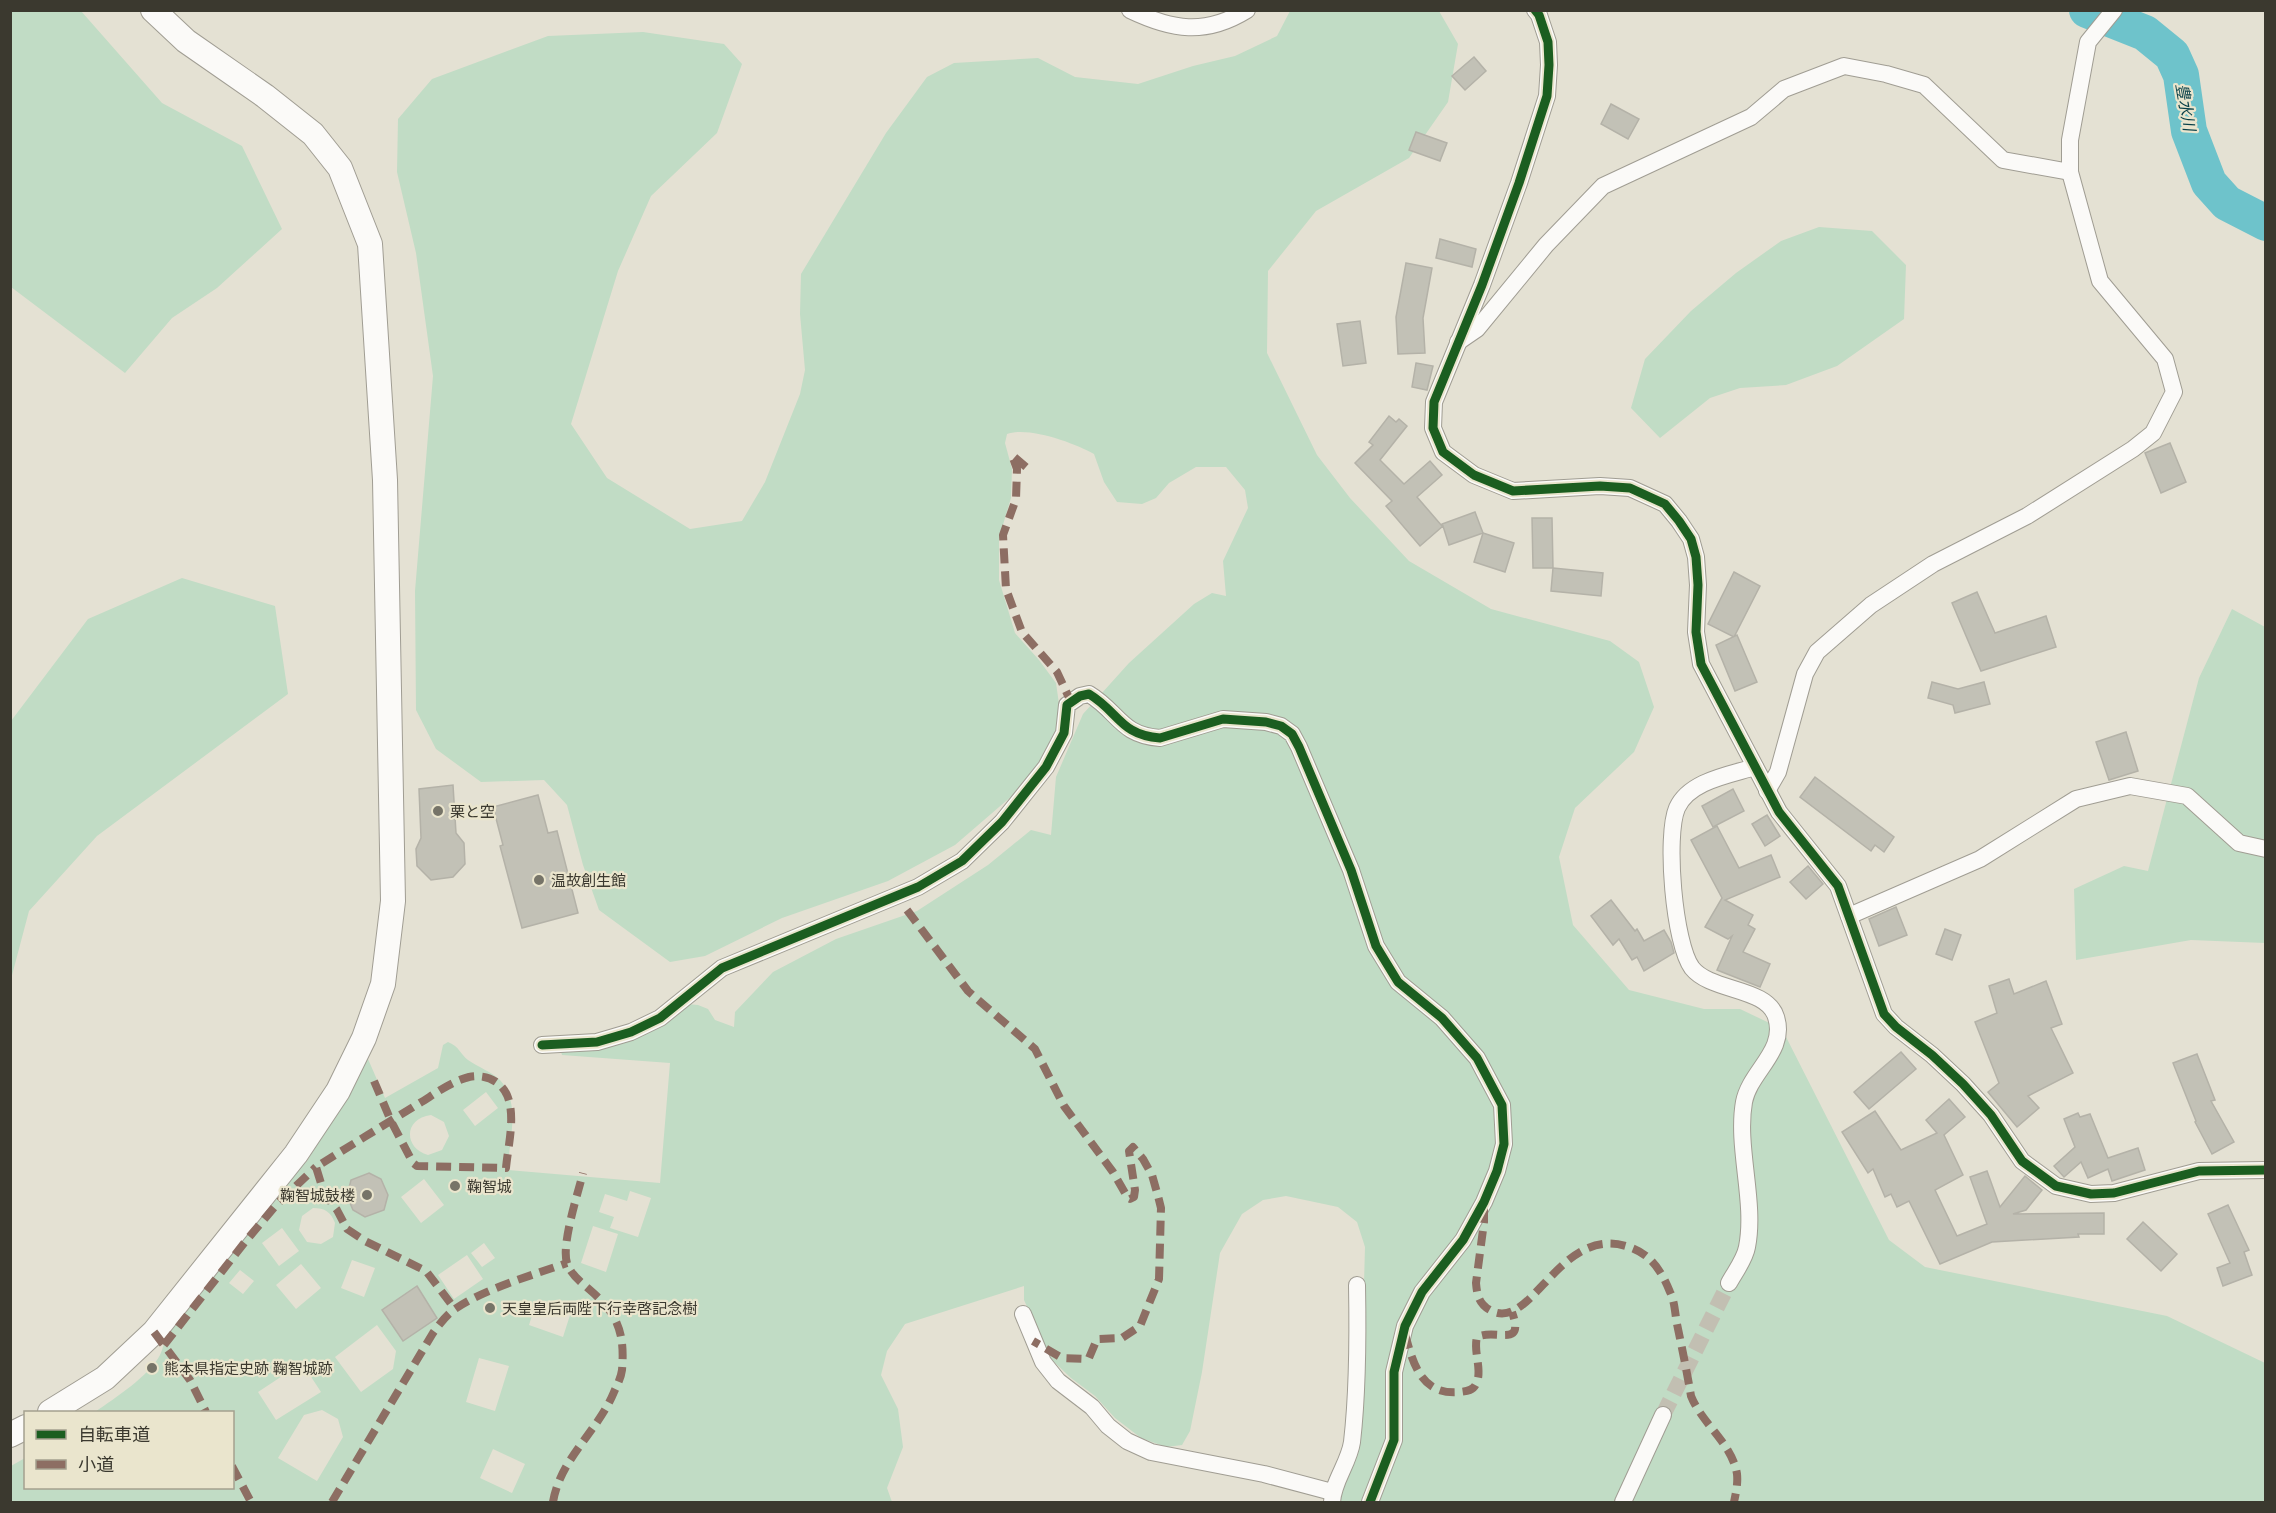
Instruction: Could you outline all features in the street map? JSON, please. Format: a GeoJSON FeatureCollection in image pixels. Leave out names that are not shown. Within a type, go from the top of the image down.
{"type":"FeatureCollection","features":[{"type":"Feature","properties":{"kind":"street"},"geometry":{"type":"LineString","coordinates":[[53,1411],[105,1378],[154,1332],[296,1154],[338,1091],[364,1038],[382,984],[393,901],[384,480],[370,244],[340,168],[313,134],[265,96],[186,41],[153,10]]}},
{"type":"Feature","properties":{"kind":"street"},"geometry":{"type":"LineString","coordinates":[[1130,10],[1155,22],[1195,29],[1228,22],[1247,10]]}},
{"type":"Feature","properties":{"kind":"street"},"geometry":{"type":"LineString","coordinates":[[1535,10],[1539,15],[1548,42],[1548,96],[1482,285],[1434,402],[1433,428],[1443,452],[1473,475],[1513,491],[1600,486],[1630,488],[1665,504],[1679,521],[1691,539],[1696,557],[1698,585],[1696,632],[1701,664],[1779,812],[1838,886],[1884,1014],[1896,1028],[1932,1055],[1963,1084],[1991,1115],[2022,1161],[2056,1186],[2091,1194],[2114,1193],[2199,1171],[2265,1170]]}},
{"type":"Feature","properties":{"kind":"street"},"geometry":{"type":"LineString","coordinates":[[1767,791],[1778,772],[1805,674],[1817,652],[1871,604],[1933,564],[2027,516],[2133,449],[2153,433],[2174,392],[2165,359],[2100,281],[2070,172],[2070,140],[2088,42],[2114,10]]}},
{"type":"Feature","properties":{"kind":"street"},"geometry":{"type":"LineString","coordinates":[[1457,343],[1476,328],[1546,246],[1603,186],[1751,117],[1784,89],[1844,66],[1886,74],[1924,85],[2003,160],[2070,172]]}},
{"type":"Feature","properties":{"kind":"street"},"geometry":{"type":"LineString","coordinates":[[542,1045],[597,1042],[631,1032],[660,1018],[722,968],[918,887],[962,861],[1002,822],[1046,767],[1064,733],[1067,705],[1080,696],[1089,694],[1100,700],[1122,724],[1136,734],[1149,738],[1160,738],[1223,719],[1246,719],[1281,726],[1292,734],[1323,801],[1351,870],[1376,946],[1398,982],[1442,1018],[1477,1058],[1502,1104],[1504,1143],[1497,1171],[1484,1202],[1463,1240],[1422,1292],[1405,1326],[1394,1372],[1394,1440],[1370,1503]]}},
{"type":"Feature","properties":{"kind":"street"},"geometry":{"type":"LineString","coordinates":[[1729,1283],[1747,1248],[1749,1226],[1743,1111],[1747,1089],[1776,1045],[1779,1032],[1772,1008],[1759,999],[1705,980],[1692,968],[1683,949],[1677,921],[1672,871],[1672,833],[1677,808],[1692,791],[1714,779],[1755,767]]}},
{"type":"Feature","properties":{"kind":"street"},"geometry":{"type":"LineString","coordinates":[[1849,916],[1980,859],[2076,799],[2130,786],[2187,796],[2239,843],[2265,849]]}},
{"type":"Feature","properties":{"kind":"street"},"geometry":{"type":"LineString","coordinates":[[1023,1314],[1043,1362],[1058,1381],[1092,1407],[1108,1426],[1128,1441],[1151,1452],[1264,1474],[1332,1497],[1351,1445],[1358,1357],[1357,1285]]}},
{"type":"Feature","properties":{"kind":"street"},"geometry":{"type":"LineString","coordinates":[[1623,1503],[1663,1415]]}},
{"type":"Feature","properties":{"kind":"street"},"geometry":{"type":"LineString","coordinates":[[10,1435],[24,1428]]}},
{"type":"Feature","properties":{"kind":"green space"},"geometry":{"type":"Polygon","coordinates":[[[10,11],[81,11],[162,103],[242,146],[282,229],[217,288],[172,318],[125,373],[11,287],[10,11]]]}},
{"type":"Feature","properties":{"kind":"green space"},"geometry":{"type":"Polygon","coordinates":[[[1290,11],[1439,11],[1458,44],[1448,102],[1409,158],[1316,211],[1268,271],[1267,353],[1317,455],[1350,498],[1409,561],[1491,609],[1610,641],[1639,662],[1654,707],[1634,752],[1575,808],[1559,857],[1573,925],[1629,990],[1704,1009],[1740,1009],[1782,1029],[1889,1240],[1925,1267],[2167,1316],[2265,1363],[2265,1502],[1339,1502],[1364,1284],[1365,1247],[1357,1222],[1338,1207],[1286,1196],[1263,1200],[1242,1214],[1220,1253],[1202,1372],[1190,1431],[1182,1445],[1166,1447],[1141,1438],[1115,1418],[1095,1396],[1051,1359],[1024,1300],[1024,1286],[905,1324],[887,1351],[881,1375],[898,1409],[903,1447],[887,1488],[892,1502],[11,1502],[11,1466],[24,1459],[24,1489],[234,1489],[234,1411],[96,1411],[131,1386],[155,1363],[166,1336],[277,1193],[307,1161],[368,1059],[385,1098],[438,1068],[443,1045],[448,1042],[468,1060],[497,1077],[511,1100],[512,1124],[508,1170],[660,1183],[670,1063],[562,1055],[560,1049],[687,1004],[708,1009],[715,1020],[734,1027],[735,1012],[773,972],[836,939],[917,911],[988,865],[1031,830],[1051,835],[1056,777],[1083,714],[1129,663],[1194,604],[1212,593],[1226,596],[1223,561],[1248,508],[1245,490],[1226,467],[1196,467],[1169,483],[1156,498],[1142,504],[1117,502],[1104,482],[1094,454],[1064,441],[1039,434],[1016,432],[1007,434],[1005,443],[1012,469],[1011,498],[999,538],[999,580],[1015,633],[1056,683],[1059,704],[1056,732],[1039,765],[1013,795],[955,845],[888,881],[782,918],[705,956],[670,962],[599,910],[583,865],[567,805],[544,780],[481,782],[436,749],[416,710],[415,591],[433,376],[416,253],[397,172],[398,119],[432,79],[548,36],[643,32],[724,44],[742,64],[717,133],[651,196],[618,271],[571,424],[607,478],[690,529],[742,521],[765,482],[800,394],[805,370],[800,314],[801,274],[886,133],[927,77],[954,63],[1038,58],[1075,77],[1138,84],[1193,66],[1235,56],[1277,36],[1290,11]],[[486,1092],[463,1110],[475,1126],[498,1108],[486,1092]],[[431,1115],[422,1117],[416,1122],[410,1134],[414,1146],[428,1155],[442,1150],[449,1136],[444,1122],[431,1115]],[[424,1179],[401,1197],[421,1223],[444,1205],[424,1179]],[[630,1191],[627,1201],[605,1194],[599,1212],[614,1217],[610,1228],[638,1237],[651,1198],[630,1191]],[[313,1208],[302,1216],[299,1230],[307,1242],[321,1244],[333,1237],[335,1223],[327,1211],[313,1208]],[[593,1226],[581,1263],[606,1272],[618,1234],[593,1226]],[[282,1228],[262,1243],[279,1266],[299,1251],[282,1228]],[[484,1243],[471,1253],[482,1267],[495,1258],[484,1243]],[[467,1255],[438,1275],[454,1299],[483,1279],[467,1255]],[[352,1260],[341,1288],[364,1297],[375,1268],[352,1260]],[[301,1264],[276,1285],[296,1309],[321,1288],[301,1264]],[[240,1270],[229,1283],[243,1294],[254,1281],[240,1270]],[[537,1300],[529,1325],[563,1337],[571,1312],[537,1300]],[[377,1325],[335,1357],[361,1392],[393,1369],[396,1351],[377,1325]],[[479,1358],[466,1402],[495,1411],[509,1366],[479,1358]],[[302,1363],[258,1392],[276,1420],[321,1392],[302,1363]],[[322,1410],[304,1415],[278,1458],[317,1481],[343,1437],[338,1419],[322,1410]],[[493,1449],[480,1478],[512,1493],[525,1464],[493,1449]]]}},
{"type":"Feature","properties":{"kind":"green space"},"geometry":{"type":"Polygon","coordinates":[[[1819,227],[1872,231],[1906,265],[1904,319],[1837,366],[1786,385],[1740,388],[1710,398],[1660,438],[1631,408],[1645,359],[1691,311],[1736,273],[1781,241],[1819,227]]]}},
{"type":"Feature","properties":{"kind":"green space"},"geometry":{"type":"Polygon","coordinates":[[[182,578],[275,606],[288,694],[97,836],[29,911],[11,979],[11,721],[88,619],[182,578]]]}},
{"type":"Feature","properties":{"kind":"green space"},"geometry":{"type":"Polygon","coordinates":[[[2232,609],[2265,627],[2265,943],[2191,940],[2076,960],[2074,889],[2124,866],[2148,871],[2199,678],[2232,609]]]}},
{"type":"Feature","properties":{"kind":"building"},"geometry":{"type":"Polygon","coordinates":[[[1474,57],[1486,71],[1465,90],[1452,76],[1474,57]]]}},
{"type":"Feature","properties":{"kind":"building"},"geometry":{"type":"Polygon","coordinates":[[[1611,104],[1639,119],[1628,139],[1601,124],[1611,104]]]}},
{"type":"Feature","properties":{"kind":"building"},"geometry":{"type":"Polygon","coordinates":[[[1416,132],[1447,143],[1440,161],[1409,150],[1416,132]]]}},
{"type":"Feature","properties":{"kind":"building"},"geometry":{"type":"Polygon","coordinates":[[[1440,239],[1476,249],[1472,267],[1436,258],[1440,239]]]}},
{"type":"Feature","properties":{"kind":"building"},"geometry":{"type":"Polygon","coordinates":[[[1406,263],[1432,268],[1423,318],[1425,353],[1398,354],[1396,317],[1406,263]]]}},
{"type":"Feature","properties":{"kind":"building"},"geometry":{"type":"Polygon","coordinates":[[[1360,321],[1366,363],[1343,366],[1337,324],[1360,321]]]}},
{"type":"Feature","properties":{"kind":"building"},"geometry":{"type":"Polygon","coordinates":[[[1416,363],[1433,366],[1427,390],[1412,387],[1416,363]]]}},
{"type":"Feature","properties":{"kind":"building"},"geometry":{"type":"Polygon","coordinates":[[[1389,416],[1396,422],[1399,419],[1407,426],[1380,460],[1404,484],[1430,461],[1442,475],[1417,497],[1442,526],[1442,524],[1475,512],[1483,533],[1449,545],[1443,526],[1420,546],[1386,506],[1392,501],[1355,463],[1373,445],[1369,442],[1389,416]]]}},
{"type":"Feature","properties":{"kind":"building"},"geometry":{"type":"Polygon","coordinates":[[[2170,443],[2186,482],[2161,493],[2145,453],[2170,443]]]}},
{"type":"Feature","properties":{"kind":"building"},"geometry":{"type":"Polygon","coordinates":[[[1532,518],[1552,518],[1553,568],[1533,568],[1532,518]]]}},
{"type":"Feature","properties":{"kind":"building"},"geometry":{"type":"Polygon","coordinates":[[[1483,533],[1514,543],[1505,572],[1474,562],[1483,533]]]}},
{"type":"Feature","properties":{"kind":"building"},"geometry":{"type":"Polygon","coordinates":[[[1553,568],[1603,573],[1601,596],[1551,591],[1553,568]]]}},
{"type":"Feature","properties":{"kind":"building"},"geometry":{"type":"Polygon","coordinates":[[[1734,572],[1760,586],[1734,637],[1708,624],[1734,572]]]}},
{"type":"Feature","properties":{"kind":"building"},"geometry":{"type":"Polygon","coordinates":[[[1977,592],[1995,633],[2046,616],[2056,647],[1981,671],[1952,603],[1977,592]]]}},
{"type":"Feature","properties":{"kind":"building"},"geometry":{"type":"Polygon","coordinates":[[[1737,635],[1757,682],[1735,691],[1716,645],[1737,635]]]}},
{"type":"Feature","properties":{"kind":"building"},"geometry":{"type":"Polygon","coordinates":[[[1932,682],[1958,689],[1984,682],[1990,704],[1955,713],[1953,705],[1928,698],[1932,682]]]}},
{"type":"Feature","properties":{"kind":"building"},"geometry":{"type":"Polygon","coordinates":[[[2126,732],[2138,771],[2109,780],[2096,742],[2126,732]]]}},
{"type":"Feature","properties":{"kind":"building"},"geometry":{"type":"Polygon","coordinates":[[[1815,777],[1894,837],[1884,852],[1875,845],[1871,851],[1800,797],[1815,777]]]}},
{"type":"Feature","properties":{"kind":"building","name":"栗と空"},"geometry":{"type":"Polygon","coordinates":[[[453,785],[456,833],[464,843],[465,864],[453,877],[431,880],[417,866],[416,849],[421,838],[419,789],[453,785]]]}},
{"type":"Feature","properties":{"kind":"building"},"geometry":{"type":"Polygon","coordinates":[[[1733,789],[1744,811],[1713,827],[1702,806],[1733,789]]]}},
{"type":"Feature","properties":{"kind":"building","name":"温故創生館"},"geometry":{"type":"Polygon","coordinates":[[[538,795],[548,833],[557,831],[578,913],[522,928],[500,846],[503,845],[493,807],[538,795]]]}},
{"type":"Feature","properties":{"kind":"building"},"geometry":{"type":"Polygon","coordinates":[[[1767,815],[1780,836],[1765,846],[1752,824],[1767,815]]]}},
{"type":"Feature","properties":{"kind":"building"},"geometry":{"type":"Polygon","coordinates":[[[1717,826],[1739,868],[1771,855],[1780,877],[1725,900],[1753,915],[1748,925],[1755,929],[1743,952],[1770,964],[1760,987],[1717,970],[1732,936],[1728,939],[1705,927],[1722,898],[1691,840],[1717,826]]]}},
{"type":"Feature","properties":{"kind":"building"},"geometry":{"type":"Polygon","coordinates":[[[1808,866],[1823,884],[1806,899],[1790,882],[1808,866]]]}},
{"type":"Feature","properties":{"kind":"building"},"geometry":{"type":"Polygon","coordinates":[[[1611,900],[1635,931],[1637,929],[1644,941],[1664,930],[1674,953],[1644,971],[1637,957],[1632,960],[1619,939],[1613,945],[1591,916],[1611,900]]]}},
{"type":"Feature","properties":{"kind":"building"},"geometry":{"type":"Polygon","coordinates":[[[1896,907],[1907,935],[1879,946],[1869,919],[1896,907]]]}},
{"type":"Feature","properties":{"kind":"building"},"geometry":{"type":"Polygon","coordinates":[[[1945,929],[1961,935],[1952,960],[1936,954],[1945,929]]]}},
{"type":"Feature","properties":{"kind":"building"},"geometry":{"type":"Polygon","coordinates":[[[2009,979],[2014,994],[2046,981],[2062,1024],[2051,1028],[2073,1073],[2028,1096],[2039,1108],[2017,1127],[1988,1092],[1999,1083],[1975,1022],[1997,1013],[1989,986],[2009,979]]]}},
{"type":"Feature","properties":{"kind":"building"},"geometry":{"type":"Polygon","coordinates":[[[1901,1052],[1916,1069],[1869,1109],[1854,1092],[1901,1052]]]}},
{"type":"Feature","properties":{"kind":"building"},"geometry":{"type":"Polygon","coordinates":[[[2197,1054],[2215,1100],[2211,1101],[2234,1142],[2212,1154],[2195,1122],[2173,1063],[2197,1054]]]}},
{"type":"Feature","properties":{"kind":"building"},"geometry":{"type":"Polygon","coordinates":[[[1949,1099],[1965,1117],[1944,1135],[1963,1175],[1935,1190],[1957,1236],[1987,1224],[1970,1177],[1987,1171],[2000,1207],[2025,1176],[2042,1190],[2026,1210],[2013,1214],[2104,1213],[2104,1234],[2078,1234],[2079,1237],[1992,1242],[1940,1264],[1909,1201],[1897,1207],[1891,1194],[1885,1197],[1873,1169],[1868,1173],[1842,1132],[1875,1111],[1901,1150],[1937,1133],[1926,1120],[1949,1099]]]}},
{"type":"Feature","properties":{"kind":"building"},"geometry":{"type":"Polygon","coordinates":[[[2078,1113],[2080,1117],[2090,1114],[2108,1158],[2138,1148],[2145,1170],[2112,1181],[2108,1169],[2088,1178],[2081,1162],[2064,1177],[2054,1166],[2075,1147],[2064,1119],[2078,1113]]]}},
{"type":"Feature","properties":{"kind":"building","name":"鞠智城鼓楼"},"geometry":{"type":"Polygon","coordinates":[[[369,1173],[381,1179],[388,1195],[384,1210],[365,1217],[353,1210],[347,1196],[351,1180],[369,1173]]]}},
{"type":"Feature","properties":{"kind":"building"},"geometry":{"type":"Polygon","coordinates":[[[2228,1205],[2249,1250],[2244,1252],[2252,1275],[2223,1286],[2217,1268],[2230,1263],[2208,1214],[2228,1205]]]}},
{"type":"Feature","properties":{"kind":"building"},"geometry":{"type":"Polygon","coordinates":[[[2143,1222],[2177,1254],[2161,1271],[2127,1239],[2143,1222]]]}},
{"type":"Feature","properties":{"kind":"building"},"geometry":{"type":"Polygon","coordinates":[[[417,1286],[437,1318],[403,1341],[382,1310],[417,1286]]]}},
{"type":"Feature","properties":{"kind":"waterway","name":"豊水川"},"geometry":{"type":"LineString","coordinates":[[2087,10],[2145,33],[2172,55],[2181,75],[2189,131],[2209,183],[2227,203],[2266,223]]}},
{"type":"Feature","properties":{"kind":"tunnel"},"geometry":{"type":"LineString","coordinates":[[1663,1415],[1729,1283]]}},
{"type":"Feature","properties":{"kind":"marked path"},"geometry":{"type":"LineString","coordinates":[[1026,467],[1012,455],[1017,469],[1016,499],[1003,535],[1006,589],[1022,632],[1057,672],[1071,702]]}},
{"type":"Feature","properties":{"kind":"marked path"},"geometry":{"type":"LineString","coordinates":[[907,910],[968,991],[1035,1049],[1064,1106],[1113,1172],[1128,1198],[1134,1197],[1135,1190],[1129,1151],[1133,1147],[1152,1175],[1161,1208],[1159,1279],[1140,1326],[1122,1338],[1097,1339],[1089,1358],[1086,1359],[1062,1358],[1033,1341]]}},
{"type":"Feature","properties":{"kind":"marked path"},"geometry":{"type":"LineString","coordinates":[[374,1081],[391,1121],[413,1163],[417,1166],[506,1168],[510,1141],[510,1103],[504,1090],[491,1079],[475,1076],[462,1079],[440,1090],[420,1103],[401,1114],[389,1122],[316,1167],[324,1193],[337,1210],[347,1229],[365,1241],[426,1271],[455,1309]]}},
{"type":"Feature","properties":{"kind":"marked path"},"geometry":{"type":"LineString","coordinates":[[164,1345],[277,1204],[316,1167]]}},
{"type":"Feature","properties":{"kind":"marked path"},"geometry":{"type":"LineString","coordinates":[[553,1502],[563,1472],[599,1420],[619,1381],[622,1370],[622,1345],[618,1325],[607,1307],[574,1275],[567,1263],[568,1232],[583,1173]]}},
{"type":"Feature","properties":{"kind":"marked path"},"geometry":{"type":"LineString","coordinates":[[1484,1208],[1476,1283],[1479,1299],[1490,1310],[1505,1313],[1520,1307],[1565,1263],[1584,1250],[1605,1244],[1629,1247],[1650,1259],[1663,1278],[1673,1300],[1691,1396],[1734,1463],[1737,1474],[1734,1502]]}},
{"type":"Feature","properties":{"kind":"marked path"},"geometry":{"type":"LineString","coordinates":[[332,1502],[433,1333],[446,1317],[455,1309],[480,1295],[567,1263]]}},
{"type":"Feature","properties":{"kind":"marked path"},"geometry":{"type":"LineString","coordinates":[[1405,1334],[1411,1356],[1428,1383],[1436,1389],[1447,1392],[1467,1391],[1475,1386],[1478,1379],[1477,1337],[1512,1334],[1515,1330],[1512,1312]]}},
{"type":"Feature","properties":{"kind":"marked path"},"geometry":{"type":"LineString","coordinates":[[154,1332],[190,1380],[206,1411]]}},
{"type":"Feature","properties":{"kind":"marked path"},"geometry":{"type":"LineString","coordinates":[[234,1470],[251,1502]]}},
{"type":"Feature","properties":{"kind":"cycle path"},"geometry":{"type":"LineString","coordinates":[[1535,10],[1539,15],[1548,42],[1547,96],[1519,183],[1482,285],[1434,402],[1433,428],[1443,452],[1474,475],[1513,491],[1600,486],[1630,488],[1665,504],[1679,521],[1691,539],[1696,557],[1698,585],[1696,632],[1701,664],[1779,812],[1838,886],[1884,1014],[1963,1084],[1991,1115],[2022,1161],[2056,1186],[2091,1194],[2114,1193],[2199,1171],[2266,1170]]}},
{"type":"Feature","properties":{"kind":"cycle path"},"geometry":{"type":"LineString","coordinates":[[542,1045],[597,1042],[631,1032],[660,1018],[722,968],[918,887],[962,861],[1002,822],[1046,767],[1064,733],[1067,705],[1080,696],[1089,694],[1128,728],[1147,736],[1160,738],[1223,719],[1266,722],[1281,726],[1292,734],[1299,747],[1351,870],[1376,946],[1398,982],[1442,1018],[1477,1058],[1502,1105],[1504,1144],[1497,1171],[1484,1202],[1463,1240],[1422,1292],[1405,1326],[1394,1372],[1394,1440],[1370,1502]]}},
{"type":"Feature","properties":{"kind":"place","name":"栗と空"},"geometry":{"type":"Point","coordinates":[438,811]}},
{"type":"Feature","properties":{"kind":"place","name":"温故創生館"},"geometry":{"type":"Point","coordinates":[539,880]}},
{"type":"Feature","properties":{"kind":"place","name":"鞠智城"},"geometry":{"type":"Point","coordinates":[455,1186]}},
{"type":"Feature","properties":{"kind":"place","name":"鞠智城鼓楼"},"geometry":{"type":"Point","coordinates":[367,1195]}},
{"type":"Feature","properties":{"kind":"place","name":"天皇皇后両陛下行幸啓記念樹"},"geometry":{"type":"Point","coordinates":[490,1308]}},
{"type":"Feature","properties":{"kind":"place","name":"熊本県指定史跡 鞠智城跡"},"geometry":{"type":"Point","coordinates":[152,1368]}}]}
